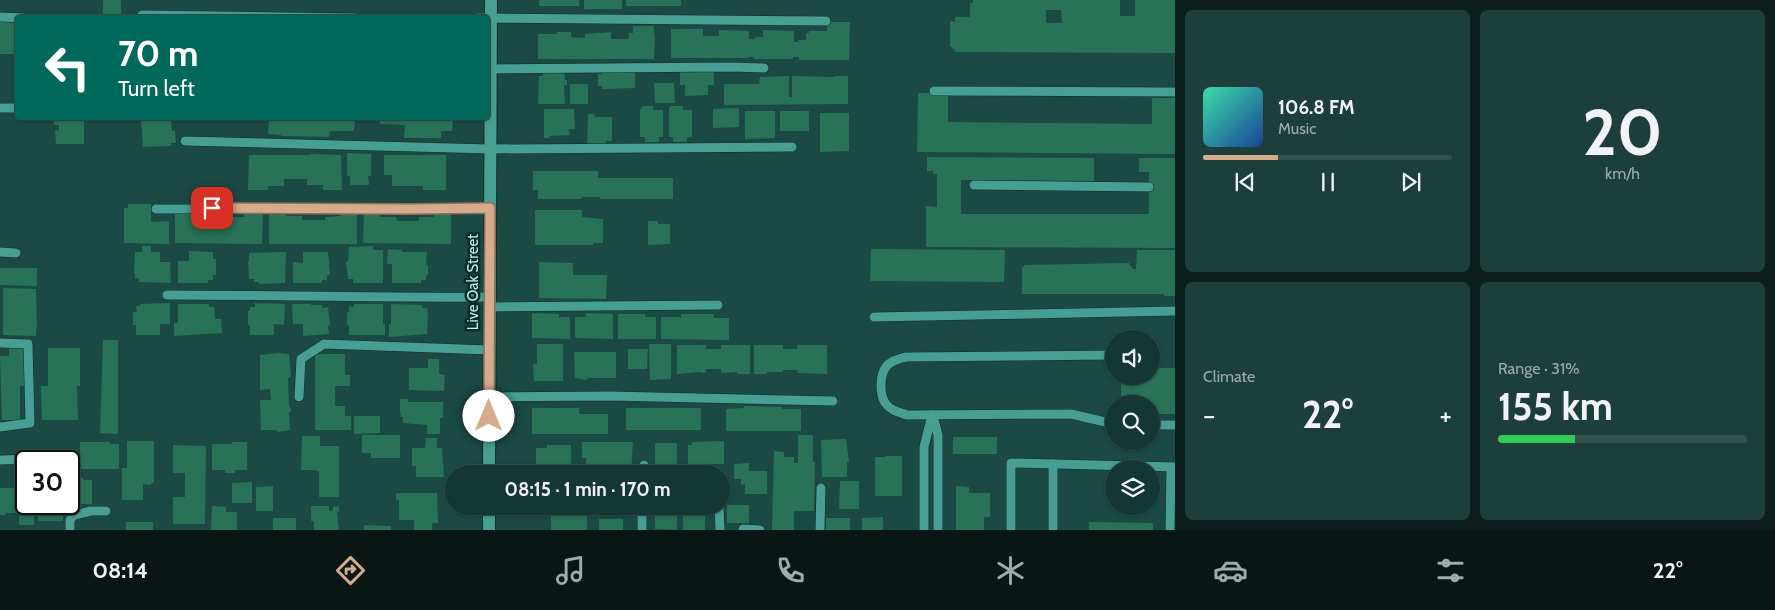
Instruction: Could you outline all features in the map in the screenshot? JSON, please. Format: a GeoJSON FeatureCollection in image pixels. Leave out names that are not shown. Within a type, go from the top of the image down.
{"type":"FeatureCollection","features":[{"type":"Feature","properties":{"kind":"street","name":"Live Oak Street"},"geometry":{"type":"LineString","coordinates":[[490,0],[490,17]]}},
{"type":"Feature","properties":{"kind":"street","name":"Live Oak Street"},"geometry":{"type":"LineString","coordinates":[[489,465],[490,120]]}},
{"type":"Feature","properties":{"kind":"street"},"geometry":{"type":"LineString","coordinates":[[489,515],[489,530]]}},
{"type":"Feature","properties":{"kind":"lane"},"geometry":{"type":"LineString","coordinates":[[0,17],[15,18]]}},
{"type":"Feature","properties":{"kind":"lane"},"geometry":{"type":"LineString","coordinates":[[490,17],[826,21]]}},
{"type":"Feature","properties":{"kind":"lane"},"geometry":{"type":"LineString","coordinates":[[490,69],[764,68]]}},
{"type":"Feature","properties":{"kind":"lane"},"geometry":{"type":"LineString","coordinates":[[934,91],[1175,92]]}},
{"type":"Feature","properties":{"kind":"lane"},"geometry":{"type":"LineString","coordinates":[[0,108],[15,108]]}},
{"type":"Feature","properties":{"kind":"lane"},"geometry":{"type":"LineString","coordinates":[[185,141],[490,149],[792,147]]}},
{"type":"Feature","properties":{"kind":"lane"},"geometry":{"type":"LineString","coordinates":[[974,185],[1150,187]]}},
{"type":"Feature","properties":{"kind":"lane"},"geometry":{"type":"LineString","coordinates":[[156,209],[490,208]]}},
{"type":"Feature","properties":{"kind":"lane"},"geometry":{"type":"LineString","coordinates":[[0,252],[16,253]]}},
{"type":"Feature","properties":{"kind":"lane"},"geometry":{"type":"LineString","coordinates":[[168,295],[273,295],[490,302],[718,305]]}},
{"type":"Feature","properties":{"kind":"lane"},"geometry":{"type":"LineString","coordinates":[[874,317],[1175,311]]}},
{"type":"Feature","properties":{"kind":"lane"},"geometry":{"type":"LineString","coordinates":[[0,343],[28,344],[30,423],[0,427]]}},
{"type":"Feature","properties":{"kind":"lane"},"geometry":{"type":"LineString","coordinates":[[299,397],[301,360],[324,344],[489,350]]}},
{"type":"Feature","properties":{"kind":"lane"},"geometry":{"type":"LineString","coordinates":[[1105,355],[906,357],[894,360],[886,366],[881,375],[882,396],[887,405],[895,411],[907,415],[1071,414],[1105,422]]}},
{"type":"Feature","properties":{"kind":"lane"},"geometry":{"type":"LineString","coordinates":[[489,397],[612,396],[833,401]]}},
{"type":"Feature","properties":{"kind":"lane"},"geometry":{"type":"LineString","coordinates":[[924,530],[924,447],[932,415]]}},
{"type":"Feature","properties":{"kind":"lane"},"geometry":{"type":"LineString","coordinates":[[932,415],[938,435],[938,530]]}},
{"type":"Feature","properties":{"kind":"lane"},"geometry":{"type":"LineString","coordinates":[[1160,425],[1175,425]]}},
{"type":"Feature","properties":{"kind":"lane"},"geometry":{"type":"LineString","coordinates":[[0,460],[15,460]]}},
{"type":"Feature","properties":{"kind":"lane"},"geometry":{"type":"LineString","coordinates":[[1011,530],[1011,463],[1173,467],[1170,530]]}},
{"type":"Feature","properties":{"kind":"lane"},"geometry":{"type":"LineString","coordinates":[[1053,464],[1053,530]]}},
{"type":"Feature","properties":{"kind":"lane"},"geometry":{"type":"LineString","coordinates":[[820,530],[821,488]]}},
{"type":"Feature","properties":{"kind":"lane"},"geometry":{"type":"LineString","coordinates":[[70,530],[70,520],[74,515],[91,511],[106,511]]}},
{"type":"Feature","properties":{"kind":"lane"},"geometry":{"type":"LineString","coordinates":[[642,515],[642,530]]}},
{"type":"Feature","properties":{"kind":"lane"},"geometry":{"type":"LineString","coordinates":[[719,515],[720,530]]}},
{"type":"Feature","properties":{"kind":"lane"},"geometry":{"type":"LineString","coordinates":[[743,530],[760,530]]}},
{"type":"Feature","properties":{"kind":"building"},"geometry":{"type":"Polygon","coordinates":[[[103,0],[121,0],[121,15],[103,15],[103,0]]]}},
{"type":"Feature","properties":{"kind":"building"},"geometry":{"type":"Polygon","coordinates":[[[539,0],[579,0],[579,6],[539,6],[539,0]]]}},
{"type":"Feature","properties":{"kind":"building"},"geometry":{"type":"Polygon","coordinates":[[[584,0],[622,0],[622,9],[584,9],[584,0]]]}},
{"type":"Feature","properties":{"kind":"building"},"geometry":{"type":"Polygon","coordinates":[[[626,0],[681,0],[681,6],[626,6],[626,0]]]}},
{"type":"Feature","properties":{"kind":"building"},"geometry":{"type":"Polygon","coordinates":[[[973,0],[1120,0],[1120,16],[1135,16],[1135,0],[1175,0],[1175,53],[955,52],[950,46],[950,21],[955,22],[955,17],[970,17],[970,3],[973,3],[973,0]],[[1046,10],[1046,23],[1062,23],[1061,10],[1046,10]]]}},
{"type":"Feature","properties":{"kind":"building"},"geometry":{"type":"Polygon","coordinates":[[[0,22],[15,22],[15,54],[0,54],[0,22]]]}},
{"type":"Feature","properties":{"kind":"building"},"geometry":{"type":"Polygon","coordinates":[[[827,22],[850,22],[849,60],[799,60],[799,57],[793,57],[793,59],[754,59],[754,57],[671,58],[671,29],[703,29],[703,36],[719,36],[719,30],[749,31],[749,39],[763,37],[763,30],[794,31],[794,42],[799,42],[798,40],[806,40],[806,33],[809,33],[809,31],[827,31],[827,22]]]}},
{"type":"Feature","properties":{"kind":"building"},"geometry":{"type":"Polygon","coordinates":[[[633,26],[654,26],[654,59],[538,59],[538,34],[571,32],[571,37],[585,38],[585,34],[611,32],[611,39],[629,39],[629,33],[633,33],[633,26]]]}},
{"type":"Feature","properties":{"kind":"building"},"geometry":{"type":"Polygon","coordinates":[[[543,70],[564,70],[565,80],[567,80],[567,85],[564,85],[565,104],[538,104],[539,76],[543,76],[543,70]]]}},
{"type":"Feature","properties":{"kind":"building"},"geometry":{"type":"Polygon","coordinates":[[[680,70],[714,70],[714,85],[708,85],[708,95],[685,96],[685,85],[680,85],[680,70]]]}},
{"type":"Feature","properties":{"kind":"building"},"geometry":{"type":"Polygon","coordinates":[[[602,71],[635,71],[635,88],[602,89],[602,86],[598,86],[598,74],[602,74],[602,71]]]}},
{"type":"Feature","properties":{"kind":"building"},"geometry":{"type":"Polygon","coordinates":[[[789,76],[789,97],[792,97],[792,76],[848,76],[848,104],[724,105],[724,84],[759,84],[760,77],[789,76]]]}},
{"type":"Feature","properties":{"kind":"building"},"geometry":{"type":"Polygon","coordinates":[[[654,83],[674,83],[675,103],[655,103],[654,83]]]}},
{"type":"Feature","properties":{"kind":"building"},"geometry":{"type":"Polygon","coordinates":[[[570,84],[588,84],[588,104],[570,104],[570,84]]]}},
{"type":"Feature","properties":{"kind":"building"},"geometry":{"type":"Polygon","coordinates":[[[918,93],[948,93],[948,122],[1152,124],[1152,98],[1175,98],[1175,154],[917,152],[918,93]]]}},
{"type":"Feature","properties":{"kind":"building"},"geometry":{"type":"Polygon","coordinates":[[[642,106],[653,106],[653,110],[663,110],[663,137],[659,137],[659,142],[645,142],[645,137],[640,137],[640,109],[642,109],[642,106]]]}},
{"type":"Feature","properties":{"kind":"building"},"geometry":{"type":"Polygon","coordinates":[[[671,106],[683,106],[683,110],[692,110],[692,137],[687,137],[687,142],[673,142],[673,137],[669,137],[669,108],[671,106]]]}},
{"type":"Feature","properties":{"kind":"building"},"geometry":{"type":"Polygon","coordinates":[[[739,108],[739,127],[713,128],[713,109],[739,108]]]}},
{"type":"Feature","properties":{"kind":"building"},"geometry":{"type":"Polygon","coordinates":[[[544,109],[574,109],[575,129],[569,129],[570,135],[544,138],[544,109]]]}},
{"type":"Feature","properties":{"kind":"building"},"geometry":{"type":"Polygon","coordinates":[[[745,111],[775,111],[775,138],[745,139],[745,111]]]}},
{"type":"Feature","properties":{"kind":"building"},"geometry":{"type":"Polygon","coordinates":[[[780,111],[809,111],[809,131],[780,131],[780,111]]]}},
{"type":"Feature","properties":{"kind":"building"},"geometry":{"type":"Polygon","coordinates":[[[820,113],[849,113],[849,151],[820,152],[820,113]]]}},
{"type":"Feature","properties":{"kind":"building"},"geometry":{"type":"Polygon","coordinates":[[[588,114],[594,114],[595,117],[612,117],[612,141],[606,141],[606,144],[587,144],[588,114]]]}},
{"type":"Feature","properties":{"kind":"building"},"geometry":{"type":"Polygon","coordinates":[[[54,120],[84,120],[84,144],[56,144],[55,130],[59,131],[59,125],[54,125],[54,120]]]}},
{"type":"Feature","properties":{"kind":"building"},"geometry":{"type":"Polygon","coordinates":[[[141,120],[171,120],[176,143],[171,143],[171,146],[143,147],[141,120]]]}},
{"type":"Feature","properties":{"kind":"building"},"geometry":{"type":"Polygon","coordinates":[[[269,120],[355,120],[354,131],[330,131],[329,137],[268,134],[269,120]]]}},
{"type":"Feature","properties":{"kind":"building"},"geometry":{"type":"Polygon","coordinates":[[[380,120],[453,120],[452,131],[441,131],[441,138],[404,138],[405,125],[380,124],[380,120]]]}},
{"type":"Feature","properties":{"kind":"building"},"geometry":{"type":"Polygon","coordinates":[[[347,153],[371,154],[371,176],[368,176],[369,185],[350,185],[350,176],[347,176],[347,153]]]}},
{"type":"Feature","properties":{"kind":"building"},"geometry":{"type":"Polygon","coordinates":[[[249,155],[341,155],[342,190],[323,190],[323,185],[307,185],[307,179],[284,179],[284,186],[268,186],[268,190],[248,190],[249,155]]]}},
{"type":"Feature","properties":{"kind":"building"},"geometry":{"type":"Polygon","coordinates":[[[384,155],[446,155],[446,190],[423,190],[423,186],[392,186],[392,175],[384,175],[384,155]]]}},
{"type":"Feature","properties":{"kind":"building"},"geometry":{"type":"Polygon","coordinates":[[[927,157],[1094,158],[1094,181],[961,180],[961,214],[1149,214],[1149,172],[1139,172],[1139,158],[1175,158],[1175,248],[926,247],[926,206],[937,207],[937,174],[933,174],[933,171],[927,171],[927,157]]]}},
{"type":"Feature","properties":{"kind":"building"},"geometry":{"type":"Polygon","coordinates":[[[533,171],[598,171],[598,178],[673,178],[673,199],[600,199],[600,197],[582,197],[581,199],[538,199],[538,190],[533,190],[533,171]]]}},
{"type":"Feature","properties":{"kind":"building"},"geometry":{"type":"Polygon","coordinates":[[[128,204],[151,204],[151,222],[169,222],[169,244],[124,243],[124,208],[128,208],[128,204]]]}},
{"type":"Feature","properties":{"kind":"building"},"geometry":{"type":"Polygon","coordinates":[[[535,210],[582,210],[582,217],[603,219],[603,243],[593,243],[593,245],[535,245],[535,210]]]}},
{"type":"Feature","properties":{"kind":"building"},"geometry":{"type":"Polygon","coordinates":[[[175,212],[192,212],[192,216],[208,216],[208,220],[230,220],[230,217],[244,217],[245,212],[263,212],[262,244],[175,243],[175,212]]]}},
{"type":"Feature","properties":{"kind":"building"},"geometry":{"type":"Polygon","coordinates":[[[269,212],[286,212],[286,216],[302,216],[302,220],[325,220],[325,217],[340,216],[339,212],[357,212],[357,244],[269,244],[269,212]]]}},
{"type":"Feature","properties":{"kind":"building"},"geometry":{"type":"Polygon","coordinates":[[[364,212],[381,212],[380,217],[396,217],[397,221],[419,221],[419,217],[434,217],[434,212],[451,213],[451,244],[363,243],[364,212]]]}},
{"type":"Feature","properties":{"kind":"building"},"geometry":{"type":"Polygon","coordinates":[[[648,221],[658,221],[658,224],[670,224],[670,244],[648,245],[648,221]]]}},
{"type":"Feature","properties":{"kind":"building"},"geometry":{"type":"Polygon","coordinates":[[[142,246],[151,246],[151,252],[160,252],[160,262],[170,262],[171,283],[139,282],[139,278],[135,279],[135,252],[142,252],[142,246]]]}},
{"type":"Feature","properties":{"kind":"building"},"geometry":{"type":"Polygon","coordinates":[[[373,246],[373,250],[383,250],[383,283],[353,283],[353,279],[348,279],[346,262],[348,262],[349,247],[373,246]]]}},
{"type":"Feature","properties":{"kind":"building"},"geometry":{"type":"Polygon","coordinates":[[[388,249],[402,250],[402,252],[427,252],[426,265],[428,265],[428,275],[426,275],[426,280],[421,280],[421,283],[392,283],[392,264],[387,264],[388,249]]]}},
{"type":"Feature","properties":{"kind":"building"},"geometry":{"type":"Polygon","coordinates":[[[871,249],[1005,250],[1004,282],[870,281],[871,249]]]}},
{"type":"Feature","properties":{"kind":"building"},"geometry":{"type":"Polygon","coordinates":[[[1137,250],[1175,250],[1175,296],[1164,296],[1164,294],[1022,294],[1022,268],[1025,265],[1129,263],[1133,269],[1136,269],[1137,250]]]}},
{"type":"Feature","properties":{"kind":"building"},"geometry":{"type":"Polygon","coordinates":[[[189,251],[213,252],[213,259],[216,259],[216,275],[213,275],[213,280],[208,280],[208,283],[178,283],[178,261],[189,261],[189,251]]]}},
{"type":"Feature","properties":{"kind":"building"},"geometry":{"type":"Polygon","coordinates":[[[286,252],[285,283],[259,284],[259,282],[254,282],[254,279],[249,279],[249,253],[286,252]]]}},
{"type":"Feature","properties":{"kind":"building"},"geometry":{"type":"Polygon","coordinates":[[[303,252],[328,252],[330,275],[327,275],[327,280],[322,280],[322,283],[293,283],[293,262],[303,263],[303,252]]]}},
{"type":"Feature","properties":{"kind":"building"},"geometry":{"type":"Polygon","coordinates":[[[539,262],[573,263],[573,275],[607,275],[606,299],[539,298],[539,262]]]}},
{"type":"Feature","properties":{"kind":"building"},"geometry":{"type":"Polygon","coordinates":[[[0,268],[37,268],[37,286],[0,285],[0,268]]]}},
{"type":"Feature","properties":{"kind":"building"},"geometry":{"type":"Polygon","coordinates":[[[3,288],[36,289],[36,336],[3,335],[3,288]]]}},
{"type":"Feature","properties":{"kind":"building"},"geometry":{"type":"Polygon","coordinates":[[[170,303],[170,324],[160,324],[160,335],[136,335],[136,325],[133,325],[133,312],[137,312],[136,306],[140,306],[140,304],[170,303]]]}},
{"type":"Feature","properties":{"kind":"building"},"geometry":{"type":"Polygon","coordinates":[[[255,303],[285,304],[284,325],[274,324],[274,335],[250,335],[248,311],[250,311],[250,307],[255,307],[255,303]]]}},
{"type":"Feature","properties":{"kind":"building"},"geometry":{"type":"Polygon","coordinates":[[[178,304],[209,304],[209,307],[214,307],[215,319],[221,319],[222,333],[174,336],[174,323],[178,323],[178,304]]]}},
{"type":"Feature","properties":{"kind":"building"},"geometry":{"type":"Polygon","coordinates":[[[292,304],[311,304],[322,305],[322,308],[328,307],[329,334],[303,336],[303,324],[293,324],[292,304]]]}},
{"type":"Feature","properties":{"kind":"building"},"geometry":{"type":"Polygon","coordinates":[[[354,304],[383,304],[385,335],[349,335],[347,312],[349,312],[349,306],[354,307],[354,304]]]}},
{"type":"Feature","properties":{"kind":"building"},"geometry":{"type":"Polygon","coordinates":[[[391,304],[422,305],[422,308],[427,308],[427,334],[389,337],[391,304]]]}},
{"type":"Feature","properties":{"kind":"building"},"geometry":{"type":"Polygon","coordinates":[[[532,313],[559,314],[559,317],[570,317],[570,339],[532,338],[532,313]]]}},
{"type":"Feature","properties":{"kind":"building"},"geometry":{"type":"Polygon","coordinates":[[[586,313],[613,314],[613,339],[575,338],[575,317],[586,317],[586,313]]]}},
{"type":"Feature","properties":{"kind":"building"},"geometry":{"type":"Polygon","coordinates":[[[618,314],[645,314],[645,317],[656,317],[656,339],[618,339],[618,314]]]}},
{"type":"Feature","properties":{"kind":"building"},"geometry":{"type":"Polygon","coordinates":[[[681,314],[714,314],[714,318],[729,318],[729,340],[661,339],[661,317],[681,317],[681,314]]]}},
{"type":"Feature","properties":{"kind":"building"},"geometry":{"type":"Polygon","coordinates":[[[103,340],[118,340],[118,434],[100,433],[103,340]]]}},
{"type":"Feature","properties":{"kind":"building"},"geometry":{"type":"Polygon","coordinates":[[[537,344],[563,344],[563,381],[534,381],[533,364],[537,364],[537,344]]]}},
{"type":"Feature","properties":{"kind":"building"},"geometry":{"type":"Polygon","coordinates":[[[649,344],[671,344],[671,379],[650,380],[649,344]]]}},
{"type":"Feature","properties":{"kind":"building"},"geometry":{"type":"Polygon","coordinates":[[[677,345],[706,345],[706,349],[721,349],[721,345],[750,345],[750,374],[737,374],[737,372],[723,373],[721,369],[706,369],[704,373],[677,374],[677,345]]]}},
{"type":"Feature","properties":{"kind":"building"},"geometry":{"type":"Polygon","coordinates":[[[754,345],[783,345],[783,349],[797,349],[797,345],[827,345],[827,374],[797,373],[797,370],[783,370],[783,372],[754,374],[754,345]]]}},
{"type":"Feature","properties":{"kind":"building"},"geometry":{"type":"Polygon","coordinates":[[[9,348],[25,348],[26,386],[20,386],[20,420],[2,420],[0,356],[9,356],[9,348]]]}},
{"type":"Feature","properties":{"kind":"building"},"geometry":{"type":"Polygon","coordinates":[[[48,348],[80,348],[80,386],[77,386],[78,420],[42,420],[41,386],[48,386],[48,348]]]}},
{"type":"Feature","properties":{"kind":"building"},"geometry":{"type":"Polygon","coordinates":[[[628,349],[648,349],[647,369],[628,369],[628,349]]]}},
{"type":"Feature","properties":{"kind":"building"},"geometry":{"type":"Polygon","coordinates":[[[574,352],[616,352],[616,378],[587,378],[587,380],[575,378],[574,352]]]}},
{"type":"Feature","properties":{"kind":"building"},"geometry":{"type":"Polygon","coordinates":[[[289,354],[291,377],[288,378],[291,412],[289,412],[290,430],[277,432],[277,430],[261,430],[260,400],[271,400],[270,389],[260,390],[260,355],[289,354]]]}},
{"type":"Feature","properties":{"kind":"building"},"geometry":{"type":"Polygon","coordinates":[[[315,354],[345,354],[345,375],[350,375],[350,386],[335,386],[335,406],[345,406],[345,416],[351,416],[351,430],[315,430],[315,354]]]}},
{"type":"Feature","properties":{"kind":"building"},"geometry":{"type":"Polygon","coordinates":[[[428,359],[439,359],[439,374],[445,375],[444,391],[409,390],[409,368],[428,368],[428,359]]]}},
{"type":"Feature","properties":{"kind":"building"},"geometry":{"type":"Polygon","coordinates":[[[1160,368],[1175,368],[1175,414],[1160,414],[1160,395],[1121,395],[1121,385],[1160,385],[1160,368]]]}},
{"type":"Feature","properties":{"kind":"building"},"geometry":{"type":"Polygon","coordinates":[[[400,399],[408,399],[408,402],[443,402],[440,434],[427,434],[427,425],[403,423],[400,399]]]}},
{"type":"Feature","properties":{"kind":"building"},"geometry":{"type":"Polygon","coordinates":[[[744,406],[801,409],[801,431],[726,431],[726,409],[744,408],[744,406]]]}},
{"type":"Feature","properties":{"kind":"building"},"geometry":{"type":"Polygon","coordinates":[[[532,408],[579,408],[579,414],[608,414],[608,434],[532,434],[532,408]]]}},
{"type":"Feature","properties":{"kind":"building"},"geometry":{"type":"Polygon","coordinates":[[[626,408],[701,408],[701,430],[626,430],[626,408]]]}},
{"type":"Feature","properties":{"kind":"building"},"geometry":{"type":"Polygon","coordinates":[[[354,416],[380,416],[380,433],[354,434],[354,416]]]}},
{"type":"Feature","properties":{"kind":"building"},"geometry":{"type":"Polygon","coordinates":[[[362,435],[400,435],[400,458],[371,458],[371,453],[362,453],[362,435]]]}},
{"type":"Feature","properties":{"kind":"building"},"geometry":{"type":"Polygon","coordinates":[[[798,435],[813,435],[813,462],[815,462],[814,511],[794,511],[794,530],[772,530],[774,451],[784,452],[784,457],[794,457],[794,463],[798,463],[798,435]]]}},
{"type":"Feature","properties":{"kind":"building"},"geometry":{"type":"Polygon","coordinates":[[[302,436],[320,436],[320,446],[339,446],[339,497],[319,497],[319,471],[301,470],[302,436]]]}},
{"type":"Feature","properties":{"kind":"building"},"geometry":{"type":"Polygon","coordinates":[[[953,437],[997,437],[997,454],[953,454],[953,437]]]}},
{"type":"Feature","properties":{"kind":"building"},"geometry":{"type":"Polygon","coordinates":[[[426,438],[437,438],[437,448],[442,448],[444,477],[416,477],[416,466],[412,466],[412,448],[425,448],[426,438]]]}},
{"type":"Feature","properties":{"kind":"building"},"geometry":{"type":"Polygon","coordinates":[[[846,439],[849,462],[847,462],[847,477],[822,477],[821,440],[846,439]]]}},
{"type":"Feature","properties":{"kind":"building"},"geometry":{"type":"Polygon","coordinates":[[[127,441],[154,441],[154,483],[151,483],[151,485],[143,484],[143,500],[122,500],[122,468],[127,468],[127,441]]]}},
{"type":"Feature","properties":{"kind":"building"},"geometry":{"type":"Polygon","coordinates":[[[724,441],[724,464],[688,464],[688,445],[692,445],[692,442],[724,441]]]}},
{"type":"Feature","properties":{"kind":"building"},"geometry":{"type":"Polygon","coordinates":[[[80,442],[110,442],[110,444],[119,444],[119,469],[80,469],[80,442]]]}},
{"type":"Feature","properties":{"kind":"building"},"geometry":{"type":"Polygon","coordinates":[[[232,442],[247,442],[247,470],[235,470],[235,473],[225,473],[225,470],[212,470],[212,444],[232,444],[232,442]]]}},
{"type":"Feature","properties":{"kind":"building"},"geometry":{"type":"Polygon","coordinates":[[[582,442],[633,442],[632,465],[586,465],[586,458],[582,458],[582,442]]]}},
{"type":"Feature","properties":{"kind":"building"},"geometry":{"type":"Polygon","coordinates":[[[655,443],[677,443],[677,465],[655,465],[655,443]]]}},
{"type":"Feature","properties":{"kind":"building"},"geometry":{"type":"Polygon","coordinates":[[[173,445],[206,446],[205,524],[173,524],[173,497],[185,497],[185,473],[173,473],[173,445]]]}},
{"type":"Feature","properties":{"kind":"building"},"geometry":{"type":"Polygon","coordinates":[[[547,445],[571,445],[571,465],[534,465],[536,464],[536,448],[547,448],[547,445]]]}},
{"type":"Feature","properties":{"kind":"building"},"geometry":{"type":"Polygon","coordinates":[[[902,456],[902,496],[875,496],[875,457],[902,456]]]}},
{"type":"Feature","properties":{"kind":"building"},"geometry":{"type":"Polygon","coordinates":[[[749,463],[749,471],[767,471],[767,494],[745,494],[745,484],[741,485],[741,479],[734,479],[734,464],[749,463]]]}},
{"type":"Feature","properties":{"kind":"building"},"geometry":{"type":"Polygon","coordinates":[[[80,478],[92,480],[92,504],[80,504],[80,478]]]}},
{"type":"Feature","properties":{"kind":"building"},"geometry":{"type":"Polygon","coordinates":[[[840,481],[859,481],[859,509],[839,509],[840,481]]]}},
{"type":"Feature","properties":{"kind":"building"},"geometry":{"type":"Polygon","coordinates":[[[252,482],[252,503],[232,503],[232,483],[252,482]]]}},
{"type":"Feature","properties":{"kind":"building"},"geometry":{"type":"Polygon","coordinates":[[[273,486],[273,511],[256,511],[256,487],[273,486]]]}},
{"type":"Feature","properties":{"kind":"building"},"geometry":{"type":"Polygon","coordinates":[[[956,486],[969,487],[969,493],[990,493],[990,517],[984,517],[984,530],[956,530],[956,486]]]}},
{"type":"Feature","properties":{"kind":"building"},"geometry":{"type":"Polygon","coordinates":[[[0,488],[15,488],[15,513],[0,515],[0,488]]]}},
{"type":"Feature","properties":{"kind":"building"},"geometry":{"type":"Polygon","coordinates":[[[437,493],[438,523],[432,523],[432,530],[414,530],[414,520],[399,520],[399,500],[396,500],[396,494],[437,493]]]}},
{"type":"Feature","properties":{"kind":"building"},"geometry":{"type":"Polygon","coordinates":[[[730,505],[749,505],[749,523],[727,523],[727,515],[730,515],[730,505]]]}},
{"type":"Feature","properties":{"kind":"building"},"geometry":{"type":"Polygon","coordinates":[[[212,506],[226,507],[226,512],[237,512],[237,530],[211,530],[212,506]]]}},
{"type":"Feature","properties":{"kind":"building"},"geometry":{"type":"Polygon","coordinates":[[[311,506],[329,506],[329,511],[333,511],[333,507],[339,506],[339,512],[337,512],[339,530],[314,530],[314,521],[311,521],[311,506]]]}},
{"type":"Feature","properties":{"kind":"building"},"geometry":{"type":"Polygon","coordinates":[[[19,515],[34,515],[34,525],[19,525],[19,515]]]}},
{"type":"Feature","properties":{"kind":"building"},"geometry":{"type":"Polygon","coordinates":[[[38,515],[63,515],[63,521],[38,521],[38,515]]]}},
{"type":"Feature","properties":{"kind":"building"},"geometry":{"type":"Polygon","coordinates":[[[551,515],[587,515],[587,530],[551,530],[551,515]]]}},
{"type":"Feature","properties":{"kind":"building"},"geometry":{"type":"Polygon","coordinates":[[[655,515],[677,515],[677,530],[655,529],[655,515]]]}},
{"type":"Feature","properties":{"kind":"building"},"geometry":{"type":"Polygon","coordinates":[[[683,515],[705,515],[705,530],[683,530],[683,515]]]}},
{"type":"Feature","properties":{"kind":"building"},"geometry":{"type":"Polygon","coordinates":[[[883,517],[883,530],[862,530],[862,518],[883,517]]]}},
{"type":"Feature","properties":{"kind":"building"},"geometry":{"type":"Polygon","coordinates":[[[273,518],[296,518],[296,530],[273,530],[273,518]]]}},
{"type":"Feature","properties":{"kind":"building"},"geometry":{"type":"Polygon","coordinates":[[[826,518],[850,518],[850,530],[826,530],[826,518]]]}},
{"type":"Feature","properties":{"kind":"building"},"geometry":{"type":"Polygon","coordinates":[[[599,519],[623,519],[623,530],[599,530],[599,519]]]}},
{"type":"Feature","properties":{"kind":"building"},"geometry":{"type":"Polygon","coordinates":[[[126,522],[153,522],[153,530],[126,530],[126,522]]]}},
{"type":"Feature","properties":{"kind":"building"},"geometry":{"type":"Polygon","coordinates":[[[1089,522],[1153,523],[1153,530],[1089,530],[1089,522]]]}},
{"type":"Feature","properties":{"kind":"building"},"geometry":{"type":"Polygon","coordinates":[[[364,525],[391,526],[391,530],[364,530],[364,525]]]}},
{"type":"Feature","properties":{"kind":"route"},"geometry":{"type":"LineString","coordinates":[[212,208],[490,208],[489,416]]}}]}
